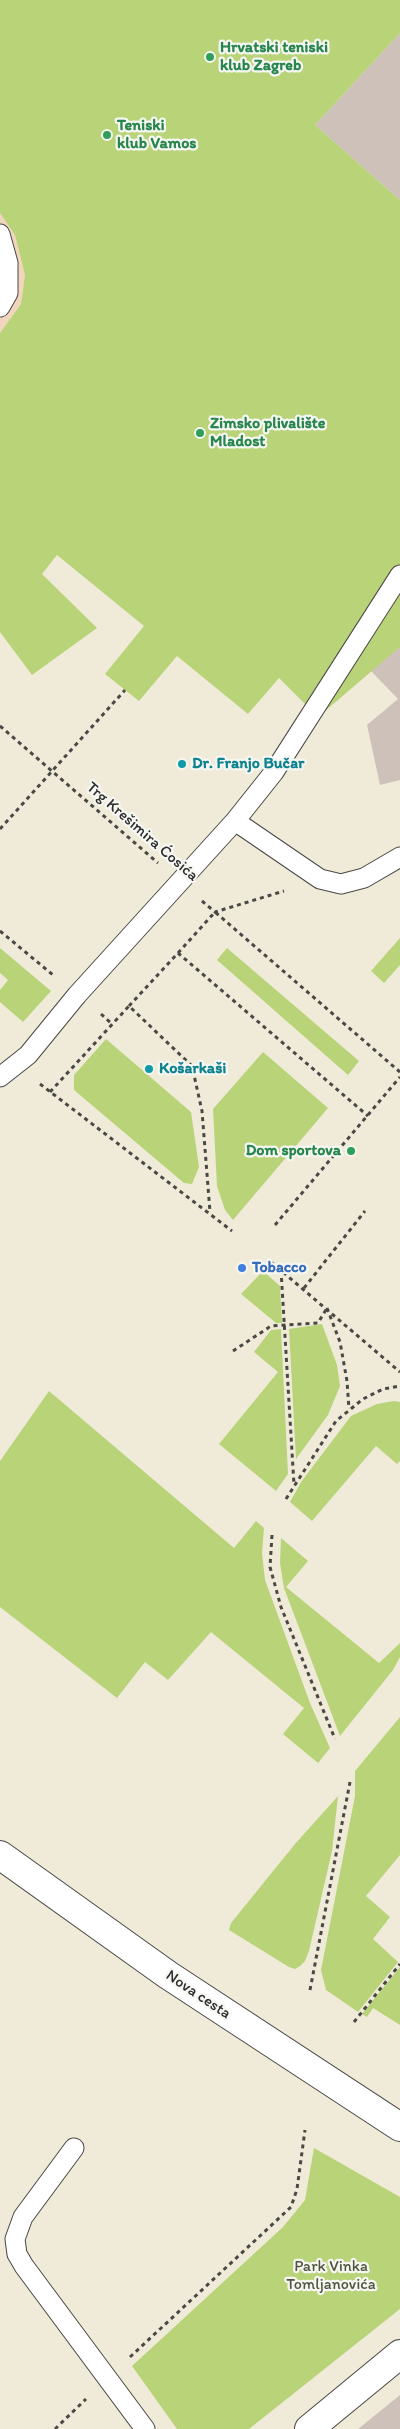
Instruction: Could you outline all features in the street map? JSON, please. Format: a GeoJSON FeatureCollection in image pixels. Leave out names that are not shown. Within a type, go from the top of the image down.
{"type":"FeatureCollection","features":[{"type":"Feature","properties":{"kind":"street","name":"Nova cesta"},"geometry":{"type":"LineString","coordinates":[[0,1855],[168,1975],[400,2127]]}},
{"type":"Feature","properties":{"kind":"street"},"geometry":{"type":"LineString","coordinates":[[309,2429],[400,2354]]}},
{"type":"Feature","properties":{"kind":"lane"},"geometry":{"type":"LineString","coordinates":[[0,234],[8,263],[8,292],[0,307]]}},
{"type":"Feature","properties":{"kind":"lane"},"geometry":{"type":"LineString","coordinates":[[0,1077],[28,1055],[179,881],[234,821],[274,772],[400,575]]}},
{"type":"Feature","properties":{"kind":"lane"},"geometry":{"type":"LineString","coordinates":[[234,821],[320,879],[341,884],[364,878],[400,857]]}},
{"type":"Feature","properties":{"kind":"lane"},"geometry":{"type":"LineString","coordinates":[[74,2148],[23,2217],[15,2238],[17,2254],[145,2429]]}},
{"type":"Feature","properties":{"kind":"path"},"geometry":{"type":"LineString","coordinates":[[0,829],[125,690]]}},
{"type":"Feature","properties":{"kind":"path","name":"Trg Krešimira Ćosića"},"geometry":{"type":"LineString","coordinates":[[0,726],[400,1072]]}},
{"type":"Feature","properties":{"kind":"path"},"geometry":{"type":"LineString","coordinates":[[50,1092],[215,912],[320,879]]}},
{"type":"Feature","properties":{"kind":"path"},"geometry":{"type":"LineString","coordinates":[[178,953],[368,1116]]}},
{"type":"Feature","properties":{"kind":"path"},"geometry":{"type":"LineString","coordinates":[[129,1006],[192,1066],[202,1111],[210,1212]]}},
{"type":"Feature","properties":{"kind":"path"},"geometry":{"type":"LineString","coordinates":[[275,1225],[400,1077]]}},
{"type":"Feature","properties":{"kind":"path"},"geometry":{"type":"LineString","coordinates":[[35,1080],[210,1212],[232,1231]]}},
{"type":"Feature","properties":{"kind":"path"},"geometry":{"type":"LineString","coordinates":[[304,1288],[365,1211]]}},
{"type":"Feature","properties":{"kind":"path"},"geometry":{"type":"LineString","coordinates":[[271,1262],[304,1288],[400,1372]]}},
{"type":"Feature","properties":{"kind":"path"},"geometry":{"type":"LineString","coordinates":[[281,1270],[294,1485]]}},
{"type":"Feature","properties":{"kind":"path"},"geometry":{"type":"LineString","coordinates":[[233,1351],[271,1326],[318,1323],[327,1308]]}},
{"type":"Feature","properties":{"kind":"path"},"geometry":{"type":"LineString","coordinates":[[327,1308],[340,1342],[347,1381],[349,1410]]}},
{"type":"Feature","properties":{"kind":"path"},"geometry":{"type":"LineString","coordinates":[[286,1499],[336,1421],[349,1410],[383,1389],[400,1386]]}},
{"type":"Feature","properties":{"kind":"path"},"geometry":{"type":"LineString","coordinates":[[272,1536],[270,1567],[281,1606],[335,1739]]}},
{"type":"Feature","properties":{"kind":"path"},"geometry":{"type":"LineString","coordinates":[[310,1990],[350,1782]]}},
{"type":"Feature","properties":{"kind":"path"},"geometry":{"type":"LineString","coordinates":[[354,2022],[400,1964]]}},
{"type":"Feature","properties":{"kind":"path"},"geometry":{"type":"LineString","coordinates":[[125,2362],[291,2207],[297,2189],[305,2130]]}},
{"type":"Feature","properties":{"kind":"path"},"geometry":{"type":"LineString","coordinates":[[55,2429],[87,2398]]}},
{"type":"Feature","properties":{"kind":"shaded area"},"geometry":{"type":"Polygon","coordinates":[[[400,33],[400,200],[315,125],[400,33]]]}},
{"type":"Feature","properties":{"kind":"shaded area"},"geometry":{"type":"Polygon","coordinates":[[[0,213],[15,235],[25,275],[21,304],[0,333],[0,213]]]}},
{"type":"Feature","properties":{"kind":"shaded area"},"geometry":{"type":"Polygon","coordinates":[[[400,647],[400,780],[380,785],[367,725],[398,699],[371,671],[400,647]]]}},
{"type":"Feature","properties":{"kind":"shaded area"},"geometry":{"type":"Polygon","coordinates":[[[400,2395],[400,2429],[358,2429],[400,2395]]]}},
{"type":"Feature","properties":{"kind":"green space","name":"Zimsko plivalište Mladost"},"geometry":{"type":"Polygon","coordinates":[[[0,0],[400,0],[400,33],[315,125],[400,200],[400,647],[318,717],[279,678],[248,714],[177,656],[139,701],[105,674],[144,626],[57,555],[42,574],[97,628],[32,675],[0,632],[0,333],[21,304],[25,275],[15,235],[0,213],[0,0]]]}},
{"type":"Feature","properties":{"kind":"green space"},"geometry":{"type":"Polygon","coordinates":[[[400,938],[400,965],[384,983],[371,971],[400,938]]]}},
{"type":"Feature","properties":{"kind":"green space"},"geometry":{"type":"Polygon","coordinates":[[[0,948],[51,991],[23,1022],[0,1002],[0,990],[8,980],[0,973],[0,948]]]}},
{"type":"Feature","properties":{"kind":"green space"},"geometry":{"type":"Polygon","coordinates":[[[227,948],[359,1061],[348,1075],[217,960],[227,948]]]}},
{"type":"Feature","properties":{"kind":"green space"},"geometry":{"type":"Polygon","coordinates":[[[106,1039],[191,1112],[199,1167],[192,1184],[184,1183],[74,1090],[74,1075],[106,1039]]]}},
{"type":"Feature","properties":{"kind":"green space"},"geometry":{"type":"Polygon","coordinates":[[[263,1052],[328,1108],[233,1220],[225,1210],[217,1186],[213,1109],[263,1052]]]}},
{"type":"Feature","properties":{"kind":"green space"},"geometry":{"type":"Polygon","coordinates":[[[263,1271],[280,1286],[282,1323],[276,1323],[241,1294],[263,1271]]]}},
{"type":"Feature","properties":{"kind":"green space"},"geometry":{"type":"Polygon","coordinates":[[[322,1324],[337,1365],[340,1386],[328,1415],[296,1459],[289,1329],[322,1324]]]}},
{"type":"Feature","properties":{"kind":"green space"},"geometry":{"type":"Polygon","coordinates":[[[281,1329],[288,1474],[276,1491],[219,1444],[278,1372],[254,1352],[271,1330],[281,1329]]]}},
{"type":"Feature","properties":{"kind":"green space"},"geometry":{"type":"Polygon","coordinates":[[[49,1391],[234,1548],[256,1521],[264,1528],[262,1553],[265,1580],[310,1703],[330,1748],[318,1763],[283,1734],[304,1708],[211,1632],[168,1680],[145,1662],[117,1698],[0,1607],[0,1461],[49,1391]]]}},
{"type":"Feature","properties":{"kind":"green space"},"geometry":{"type":"Polygon","coordinates":[[[394,1401],[400,1402],[400,1461],[397,1464],[376,1446],[312,1521],[290,1502],[301,1482],[351,1416],[377,1404],[394,1401]]]}},
{"type":"Feature","properties":{"kind":"green space"},"geometry":{"type":"Polygon","coordinates":[[[281,1538],[308,1561],[286,1587],[379,1663],[400,1643],[400,1657],[393,1670],[340,1736],[284,1588],[280,1563],[281,1538]]]}},
{"type":"Feature","properties":{"kind":"green space"},"geometry":{"type":"Polygon","coordinates":[[[400,1717],[400,1855],[366,1896],[390,1917],[373,1939],[398,1962],[358,2012],[326,1990],[321,1970],[355,1796],[355,1771],[400,1717]]]}},
{"type":"Feature","properties":{"kind":"green space"},"geometry":{"type":"Polygon","coordinates":[[[338,1796],[332,1851],[309,1951],[305,1961],[295,1969],[229,1930],[231,1923],[295,1844],[338,1796]]]}},
{"type":"Feature","properties":{"kind":"green space"},"geometry":{"type":"Polygon","coordinates":[[[400,1967],[400,2025],[373,2008],[367,2017],[362,2014],[400,1967]]]}},
{"type":"Feature","properties":{"kind":"green space","name":"Park Vinka Tomljanovića"},"geometry":{"type":"Polygon","coordinates":[[[314,2148],[400,2197],[400,2309],[249,2429],[177,2429],[132,2366],[283,2227],[305,2200],[314,2148]]]}},
{"type":"Feature","properties":{"kind":"place","name":"Hrvatski teniski klub Zagreb"},"geometry":{"type":"Point","coordinates":[210,57]}},
{"type":"Feature","properties":{"kind":"place","name":"Teniski klub Vamos"},"geometry":{"type":"Point","coordinates":[107,135]}},
{"type":"Feature","properties":{"kind":"place","name":"Zimsko plivalište Mladost"},"geometry":{"type":"Point","coordinates":[200,433]}},
{"type":"Feature","properties":{"kind":"place","name":"Dr. Franjo Bučar"},"geometry":{"type":"Point","coordinates":[182,764]}},
{"type":"Feature","properties":{"kind":"place","name":"Košarkaši"},"geometry":{"type":"Point","coordinates":[149,1069]}},
{"type":"Feature","properties":{"kind":"place","name":"Dom sportova"},"geometry":{"type":"Point","coordinates":[351,1151]}},
{"type":"Feature","properties":{"kind":"place","name":"Tobacco"},"geometry":{"type":"Point","coordinates":[242,1268]}}]}
